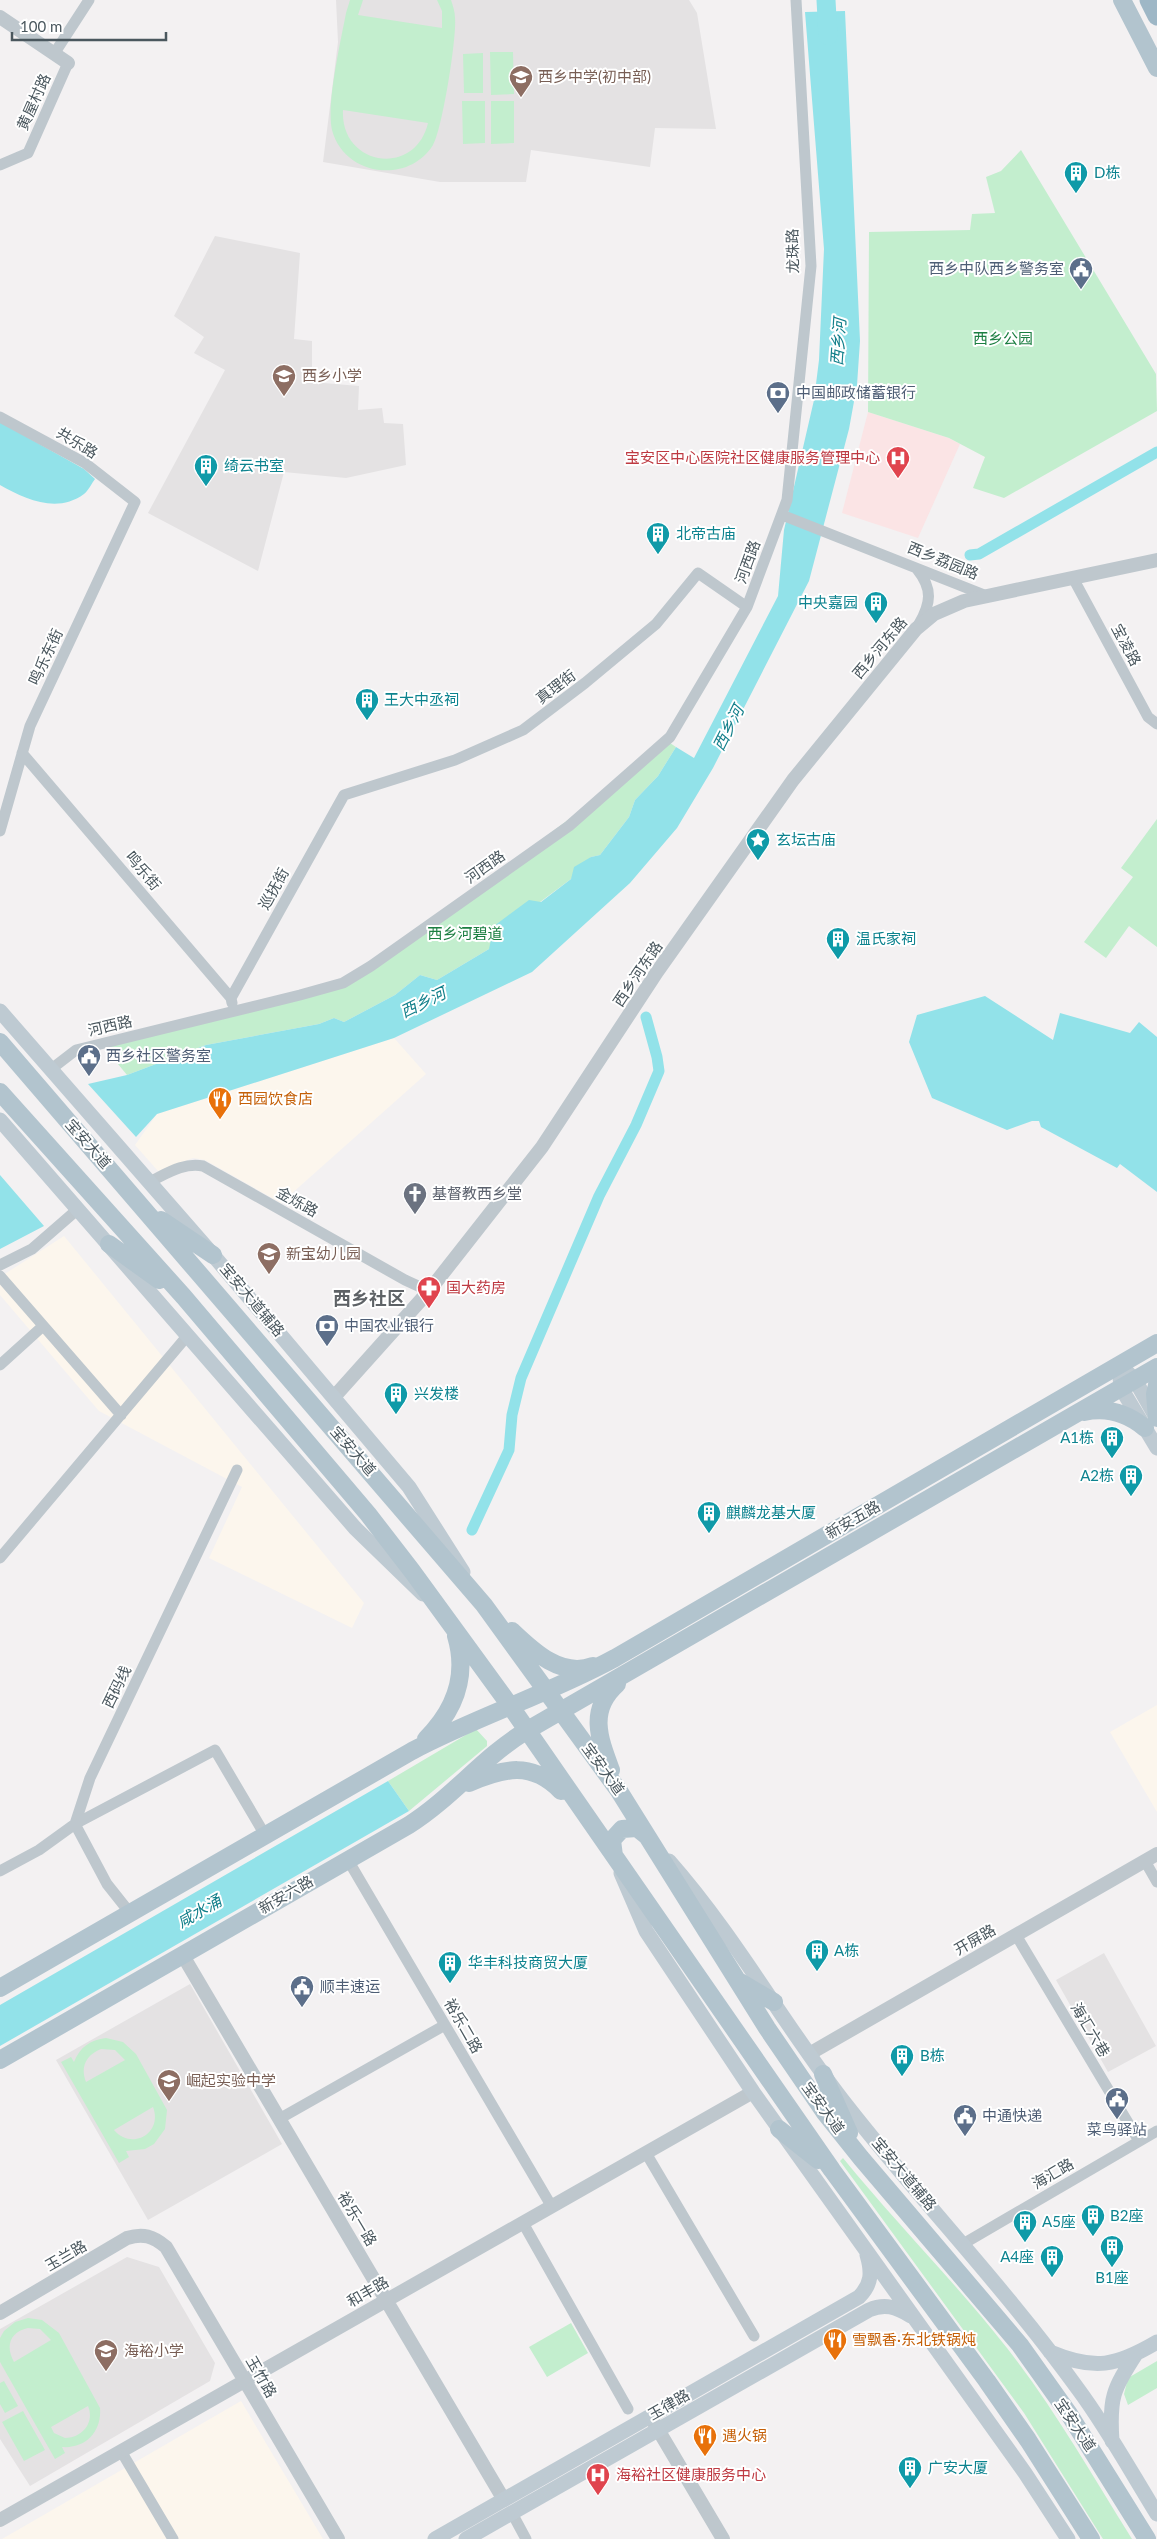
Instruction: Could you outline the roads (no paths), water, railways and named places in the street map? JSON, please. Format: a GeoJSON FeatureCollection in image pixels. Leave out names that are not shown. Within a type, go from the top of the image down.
{"type":"FeatureCollection","features":[{"type":"Feature","properties":{"kind":"highway"},"geometry":{"type":"LineString","coordinates":[[1149,0],[1157,16]]}},
{"type":"Feature","properties":{"kind":"main road"},"geometry":{"type":"LineString","coordinates":[[1122,0],[1157,68]]}},
{"type":"Feature","properties":{"kind":"main road","name":"宝安大道辅路"},"geometry":{"type":"LineString","coordinates":[[0,1011],[213,1255],[421,1503],[484,1605]]}},
{"type":"Feature","properties":{"kind":"main road","name":"宝安大道"},"geometry":{"type":"LineString","coordinates":[[0,1042],[484,1605],[619,1791],[737,1980],[825,2113],[1020,2345],[1069,2414],[1147,2539]]}},
{"type":"Feature","properties":{"kind":"main road","name":"宝安大道"},"geometry":{"type":"LineString","coordinates":[[0,1092],[184,1298],[368,1514],[453,1626],[832,2170],[987,2381],[1091,2539]]}},
{"type":"Feature","properties":{"kind":"main road"},"geometry":{"type":"LineString","coordinates":[[2,1127],[23,1146],[76,1206],[354,1528],[453,1626],[461,1656],[458,1690],[454,1702],[437,1727],[412,1751]]}},
{"type":"Feature","properties":{"kind":"main road"},"geometry":{"type":"LineString","coordinates":[[141,1206],[213,1255]]}},
{"type":"Feature","properties":{"kind":"main road"},"geometry":{"type":"LineString","coordinates":[[109,1244],[184,1298]]}},
{"type":"Feature","properties":{"kind":"main road","name":"新安五路"},"geometry":{"type":"LineString","coordinates":[[546,1692],[576,1679],[615,1658],[1157,1343]]}},
{"type":"Feature","properties":{"kind":"main road"},"geometry":{"type":"LineString","coordinates":[[1119,1365],[1128,1384],[1153,1422]]}},
{"type":"Feature","properties":{"kind":"main road","name":"新安五路"},"geometry":{"type":"LineString","coordinates":[[560,1711],[1157,1367]]}},
{"type":"Feature","properties":{"kind":"main road"},"geometry":{"type":"LineString","coordinates":[[1157,1384],[1153,1422],[1157,1448]]}},
{"type":"Feature","properties":{"kind":"main road"},"geometry":{"type":"LineString","coordinates":[[1074,1415],[1096,1410],[1107,1410],[1153,1422]]}},
{"type":"Feature","properties":{"kind":"main road"},"geometry":{"type":"LineString","coordinates":[[484,1605],[532,1650],[559,1666],[571,1669],[587,1669],[615,1658]]}},
{"type":"Feature","properties":{"kind":"main road"},"geometry":{"type":"LineString","coordinates":[[619,1791],[604,1750],[598,1724],[602,1699],[628,1673]]}},
{"type":"Feature","properties":{"kind":"main road"},"geometry":{"type":"LineString","coordinates":[[0,1988],[412,1751],[445,1734],[546,1692]]}},
{"type":"Feature","properties":{"kind":"main road","name":"新安六路"},"geometry":{"type":"LineString","coordinates":[[0,2060],[423,1816],[459,1788],[504,1745],[560,1711]]}},
{"type":"Feature","properties":{"kind":"main road"},"geometry":{"type":"LineString","coordinates":[[459,1788],[497,1772],[531,1772],[552,1781],[589,1819]]}},
{"type":"Feature","properties":{"kind":"main road"},"geometry":{"type":"LineString","coordinates":[[648,1836],[636,1828],[622,1829],[612,1840],[614,1856],[646,1931],[753,2092],[1025,2473],[1068,2539]]}},
{"type":"Feature","properties":{"kind":"main road","name":"宝安大道辅路"},"geometry":{"type":"LineString","coordinates":[[648,1836],[698,1894],[823,2074],[890,2160],[963,2244],[1079,2390],[1157,2514]]}},
{"type":"Feature","properties":{"kind":"main road"},"geometry":{"type":"LineString","coordinates":[[737,1980],[774,2002]]}},
{"type":"Feature","properties":{"kind":"main road"},"geometry":{"type":"LineString","coordinates":[[823,2074],[861,2158]]}},
{"type":"Feature","properties":{"kind":"main road"},"geometry":{"type":"LineString","coordinates":[[779,2129],[832,2170]]}},
{"type":"Feature","properties":{"kind":"main road","name":"玉律路"},"geometry":{"type":"LineString","coordinates":[[435,2539],[859,2297],[867,2289],[870,2280],[871,2270],[866,2251]]}},
{"type":"Feature","properties":{"kind":"main road","name":"玉律路"},"geometry":{"type":"LineString","coordinates":[[466,2539],[878,2306],[893,2307],[913,2317]]}},
{"type":"Feature","properties":{"kind":"main road"},"geometry":{"type":"LineString","coordinates":[[1049,2351],[1071,2361],[1090,2365],[1110,2363],[1136,2354],[1157,2342]]}},
{"type":"Feature","properties":{"kind":"main road"},"geometry":{"type":"LineString","coordinates":[[1112,2443],[1110,2411],[1112,2396],[1136,2354]]}},
{"type":"Feature","properties":{"kind":"main road"},"geometry":{"type":"LineString","coordinates":[[1072,2508],[1084,2539]]}},
{"type":"Feature","properties":{"kind":"street"},"geometry":{"type":"LineString","coordinates":[[54,54],[89,0]]}},
{"type":"Feature","properties":{"kind":"street","name":"龙珠路"},"geometry":{"type":"LineString","coordinates":[[787,500],[811,266],[796,0]]}},
{"type":"Feature","properties":{"kind":"street"},"geometry":{"type":"LineString","coordinates":[[0,17],[68,63]]}},
{"type":"Feature","properties":{"kind":"street","name":"黄屋村路"},"geometry":{"type":"LineString","coordinates":[[0,165],[28,153],[68,63]]}},
{"type":"Feature","properties":{"kind":"street","name":"共乐路"},"geometry":{"type":"LineString","coordinates":[[0,417],[85,463],[134,502]]}},
{"type":"Feature","properties":{"kind":"street","name":"河西路"},"geometry":{"type":"LineString","coordinates":[[50,1070],[76,1050],[234,1012],[343,983],[356,976],[569,826],[670,737],[747,607],[787,500]]}},
{"type":"Feature","properties":{"kind":"street","name":"鸣乐东街"},"geometry":{"type":"LineString","coordinates":[[0,831],[30,726],[134,502]]}},
{"type":"Feature","properties":{"kind":"street","name":"西乡荔园路"},"geometry":{"type":"LineString","coordinates":[[782,515],[987,596],[1157,560]]}},
{"type":"Feature","properties":{"kind":"street"},"geometry":{"type":"LineString","coordinates":[[916,568],[927,583],[930,596],[926,610],[916,629]]}},
{"type":"Feature","properties":{"kind":"street","name":"真理街"},"geometry":{"type":"LineString","coordinates":[[344,795],[455,760],[523,730],[585,683],[656,624],[698,573],[747,607]]}},
{"type":"Feature","properties":{"kind":"street","name":"宝凌路"},"geometry":{"type":"LineString","coordinates":[[1073,578],[1148,716],[1157,724]]}},
{"type":"Feature","properties":{"kind":"street","name":"西乡河东路"},"geometry":{"type":"LineString","coordinates":[[334,1397],[429,1290],[542,1147],[657,972],[793,780],[916,629],[934,614],[951,606],[987,596]]}},
{"type":"Feature","properties":{"kind":"street","name":"鸣乐街"},"geometry":{"type":"LineString","coordinates":[[22,753],[231,998],[234,1012]]}},
{"type":"Feature","properties":{"kind":"street","name":"巡抚街"},"geometry":{"type":"LineString","coordinates":[[231,998],[344,795]]}},
{"type":"Feature","properties":{"kind":"street","name":"金烁路"},"geometry":{"type":"LineString","coordinates":[[149,1182],[184,1166],[193,1164],[203,1166],[405,1280],[429,1290]]}},
{"type":"Feature","properties":{"kind":"street"},"geometry":{"type":"LineString","coordinates":[[0,1266],[32,1249],[76,1206]]}},
{"type":"Feature","properties":{"kind":"street"},"geometry":{"type":"LineString","coordinates":[[0,1276],[121,1415]]}},
{"type":"Feature","properties":{"kind":"street"},"geometry":{"type":"LineString","coordinates":[[0,1365],[44,1326]]}},
{"type":"Feature","properties":{"kind":"street"},"geometry":{"type":"LineString","coordinates":[[0,1558],[188,1335]]}},
{"type":"Feature","properties":{"kind":"street","name":"西码线"},"geometry":{"type":"LineString","coordinates":[[75,1824],[90,1778],[237,1470]]}},
{"type":"Feature","properties":{"kind":"street"},"geometry":{"type":"LineString","coordinates":[[0,1871],[39,1850],[75,1824],[215,1750],[266,1835]]}},
{"type":"Feature","properties":{"kind":"street"},"geometry":{"type":"LineString","coordinates":[[75,1824],[106,1884],[130,1913]]}},
{"type":"Feature","properties":{"kind":"street","name":"开屏路"},"geometry":{"type":"LineString","coordinates":[[809,2054],[1157,1854]]}},
{"type":"Feature","properties":{"kind":"street","name":"裕乐二路"},"geometry":{"type":"LineString","coordinates":[[348,1860],[552,2206]]}},
{"type":"Feature","properties":{"kind":"street"},"geometry":{"type":"LineString","coordinates":[[1144,1861],[1157,1882]]}},
{"type":"Feature","properties":{"kind":"street","name":"海汇六巷"},"geometry":{"type":"LineString","coordinates":[[1016,1935],[1139,2141]]}},
{"type":"Feature","properties":{"kind":"street","name":"裕乐一路"},"geometry":{"type":"LineString","coordinates":[[182,1954],[504,2500]]}},
{"type":"Feature","properties":{"kind":"street"},"geometry":{"type":"LineString","coordinates":[[279,2119],[445,2025]]}},
{"type":"Feature","properties":{"kind":"street","name":"和丰路"},"geometry":{"type":"LineString","coordinates":[[0,2520],[753,2092]]}},
{"type":"Feature","properties":{"kind":"street","name":"海汇路"},"geometry":{"type":"LineString","coordinates":[[963,2244],[1157,2131]]}},
{"type":"Feature","properties":{"kind":"street"},"geometry":{"type":"LineString","coordinates":[[646,2153],[754,2336]]}},
{"type":"Feature","properties":{"kind":"street"},"geometry":{"type":"LineString","coordinates":[[523,2223],[628,2409]]}},
{"type":"Feature","properties":{"kind":"street","name":"玉兰路"},"geometry":{"type":"LineString","coordinates":[[0,2313],[127,2238],[151,2236]]}},
{"type":"Feature","properties":{"kind":"street","name":"玉竹路"},"geometry":{"type":"LineString","coordinates":[[151,2236],[166,2247],[338,2539]]}},
{"type":"Feature","properties":{"kind":"street"},"geometry":{"type":"LineString","coordinates":[[650,2416],[723,2539]]}},
{"type":"Feature","properties":{"kind":"street"},"geometry":{"type":"LineString","coordinates":[[121,2452],[173,2539]]}},
{"type":"Feature","properties":{"kind":"street"},"geometry":{"type":"LineString","coordinates":[[512,2513],[526,2539]]}},
{"type":"Feature","properties":{"kind":"water"},"geometry":{"type":"Polygon","coordinates":[[[845,11],[860,341],[857,385],[849,429],[809,581],[713,768],[677,828],[630,883],[532,972],[394,1038],[157,1114],[136,1137],[88,1084],[127,1075],[206,1045],[319,1024],[334,1018],[344,1022],[395,995],[420,975],[437,980],[489,949],[494,926],[529,900],[541,902],[571,879],[574,867],[591,857],[600,855],[629,817],[635,800],[658,776],[676,747],[694,758],[778,596],[784,530],[814,400],[819,360],[824,249],[805,12],[845,11]]]}},
{"type":"Feature","properties":{"kind":"water"},"geometry":{"type":"Polygon","coordinates":[[[0,422],[84,469],[95,479],[87,491],[74,500],[52,504],[30,499],[0,485],[0,422]]]}},
{"type":"Feature","properties":{"kind":"water"},"geometry":{"type":"Polygon","coordinates":[[[985,996],[1053,1040],[1060,1013],[1130,1033],[1139,1022],[1157,1037],[1157,1192],[1120,1164],[1117,1168],[1041,1127],[1039,1121],[1032,1121],[1007,1130],[932,1098],[909,1042],[917,1015],[985,996]]]}},
{"type":"Feature","properties":{"kind":"water"},"geometry":{"type":"Polygon","coordinates":[[[0,1175],[44,1226],[0,1249],[0,1175]]]}},
{"type":"Feature","properties":{"kind":"water","name":"咸水涌"},"geometry":{"type":"Polygon","coordinates":[[[388,1781],[409,1811],[0,2046],[0,2005],[388,1781]]]}},
{"type":"Feature","properties":{"kind":"waterway","name":"西乡河"},"geometry":{"type":"LineString","coordinates":[[826,0],[828,36]]}},
{"type":"Feature","properties":{"kind":"waterway"},"geometry":{"type":"LineString","coordinates":[[970,555],[979,554],[1157,452]]}},
{"type":"Feature","properties":{"kind":"waterway"},"geometry":{"type":"LineString","coordinates":[[472,1530],[509,1450],[512,1415],[521,1378],[599,1196],[636,1125],[659,1071],[646,1017]]}},
{"type":"Feature","properties":{"kind":"place","name":"西乡中学(初中部)"},"geometry":{"type":"Point","coordinates":[521,98]}},
{"type":"Feature","properties":{"kind":"place","name":"D栋"},"geometry":{"type":"Point","coordinates":[1076,194]}},
{"type":"Feature","properties":{"kind":"place","name":"西乡中队西乡警务室"},"geometry":{"type":"Point","coordinates":[1081,290]}},
{"type":"Feature","properties":{"kind":"place","name":"西乡小学"},"geometry":{"type":"Point","coordinates":[284,397]}},
{"type":"Feature","properties":{"kind":"place","name":"中国邮政储蓄银行"},"geometry":{"type":"Point","coordinates":[778,414]}},
{"type":"Feature","properties":{"kind":"place","name":"宝安区中心医院社区健康服务管理中心"},"geometry":{"type":"Point","coordinates":[898,479]}},
{"type":"Feature","properties":{"kind":"place","name":"绮云书室"},"geometry":{"type":"Point","coordinates":[206,487]}},
{"type":"Feature","properties":{"kind":"place","name":"北帝古庙"},"geometry":{"type":"Point","coordinates":[658,555]}},
{"type":"Feature","properties":{"kind":"place","name":"中央嘉园"},"geometry":{"type":"Point","coordinates":[876,624]}},
{"type":"Feature","properties":{"kind":"place","name":"王大中丞祠"},"geometry":{"type":"Point","coordinates":[367,721]}},
{"type":"Feature","properties":{"kind":"place","name":"玄坛古庙"},"geometry":{"type":"Point","coordinates":[758,861]}},
{"type":"Feature","properties":{"kind":"place","name":"温氏家祠"},"geometry":{"type":"Point","coordinates":[838,960]}},
{"type":"Feature","properties":{"kind":"place","name":"西乡社区警务室"},"geometry":{"type":"Point","coordinates":[89,1077]}},
{"type":"Feature","properties":{"kind":"place","name":"西园饮食店"},"geometry":{"type":"Point","coordinates":[220,1120]}},
{"type":"Feature","properties":{"kind":"place","name":"基督教西乡堂"},"geometry":{"type":"Point","coordinates":[415,1215]}},
{"type":"Feature","properties":{"kind":"place","name":"新宝幼儿园"},"geometry":{"type":"Point","coordinates":[269,1275]}},
{"type":"Feature","properties":{"kind":"place","name":"国大药房"},"geometry":{"type":"Point","coordinates":[429,1309]}},
{"type":"Feature","properties":{"kind":"place","name":"中国农业银行"},"geometry":{"type":"Point","coordinates":[327,1347]}},
{"type":"Feature","properties":{"kind":"place","name":"兴发楼"},"geometry":{"type":"Point","coordinates":[396,1415]}},
{"type":"Feature","properties":{"kind":"place","name":"A1栋"},"geometry":{"type":"Point","coordinates":[1112,1459]}},
{"type":"Feature","properties":{"kind":"place","name":"A2栋"},"geometry":{"type":"Point","coordinates":[1131,1497]}},
{"type":"Feature","properties":{"kind":"place","name":"麒麟龙基大厦"},"geometry":{"type":"Point","coordinates":[709,1534]}},
{"type":"Feature","properties":{"kind":"place","name":"A栋"},"geometry":{"type":"Point","coordinates":[817,1972]}},
{"type":"Feature","properties":{"kind":"place","name":"华丰科技商贸大厦"},"geometry":{"type":"Point","coordinates":[450,1984]}},
{"type":"Feature","properties":{"kind":"place","name":"顺丰速运"},"geometry":{"type":"Point","coordinates":[302,2008]}},
{"type":"Feature","properties":{"kind":"place","name":"B栋"},"geometry":{"type":"Point","coordinates":[902,2077]}},
{"type":"Feature","properties":{"kind":"place","name":"崛起实验中学"},"geometry":{"type":"Point","coordinates":[169,2102]}},
{"type":"Feature","properties":{"kind":"place","name":"菜鸟驿站"},"geometry":{"type":"Point","coordinates":[1117,2120]}},
{"type":"Feature","properties":{"kind":"place","name":"中通快递"},"geometry":{"type":"Point","coordinates":[965,2137]}},
{"type":"Feature","properties":{"kind":"place","name":"B2座"},"geometry":{"type":"Point","coordinates":[1093,2237]}},
{"type":"Feature","properties":{"kind":"place","name":"A5座"},"geometry":{"type":"Point","coordinates":[1025,2243]}},
{"type":"Feature","properties":{"kind":"place","name":"B1座"},"geometry":{"type":"Point","coordinates":[1112,2268]}},
{"type":"Feature","properties":{"kind":"place","name":"A4座"},"geometry":{"type":"Point","coordinates":[1052,2278]}},
{"type":"Feature","properties":{"kind":"place","name":"雪飘香·东北铁锅炖"},"geometry":{"type":"Point","coordinates":[835,2361]}},
{"type":"Feature","properties":{"kind":"place","name":"海裕小学"},"geometry":{"type":"Point","coordinates":[106,2372]}},
{"type":"Feature","properties":{"kind":"place","name":"遇火锅"},"geometry":{"type":"Point","coordinates":[705,2457]}},
{"type":"Feature","properties":{"kind":"place","name":"广安大厦"},"geometry":{"type":"Point","coordinates":[910,2489]}},
{"type":"Feature","properties":{"kind":"place","name":"海裕社区健康服务中心"},"geometry":{"type":"Point","coordinates":[598,2496]}},
{"type":"Feature","properties":{"kind":"district","name":"西乡社区"},"geometry":{"type":"Point","coordinates":[369,1299]}},
{"type":"Feature","properties":{"kind":"park label","name":"西乡公园"},"geometry":{"type":"Point","coordinates":[1003,339]}},
{"type":"Feature","properties":{"kind":"park label","name":"西乡河碧道"},"geometry":{"type":"Point","coordinates":[465,934]}}]}
